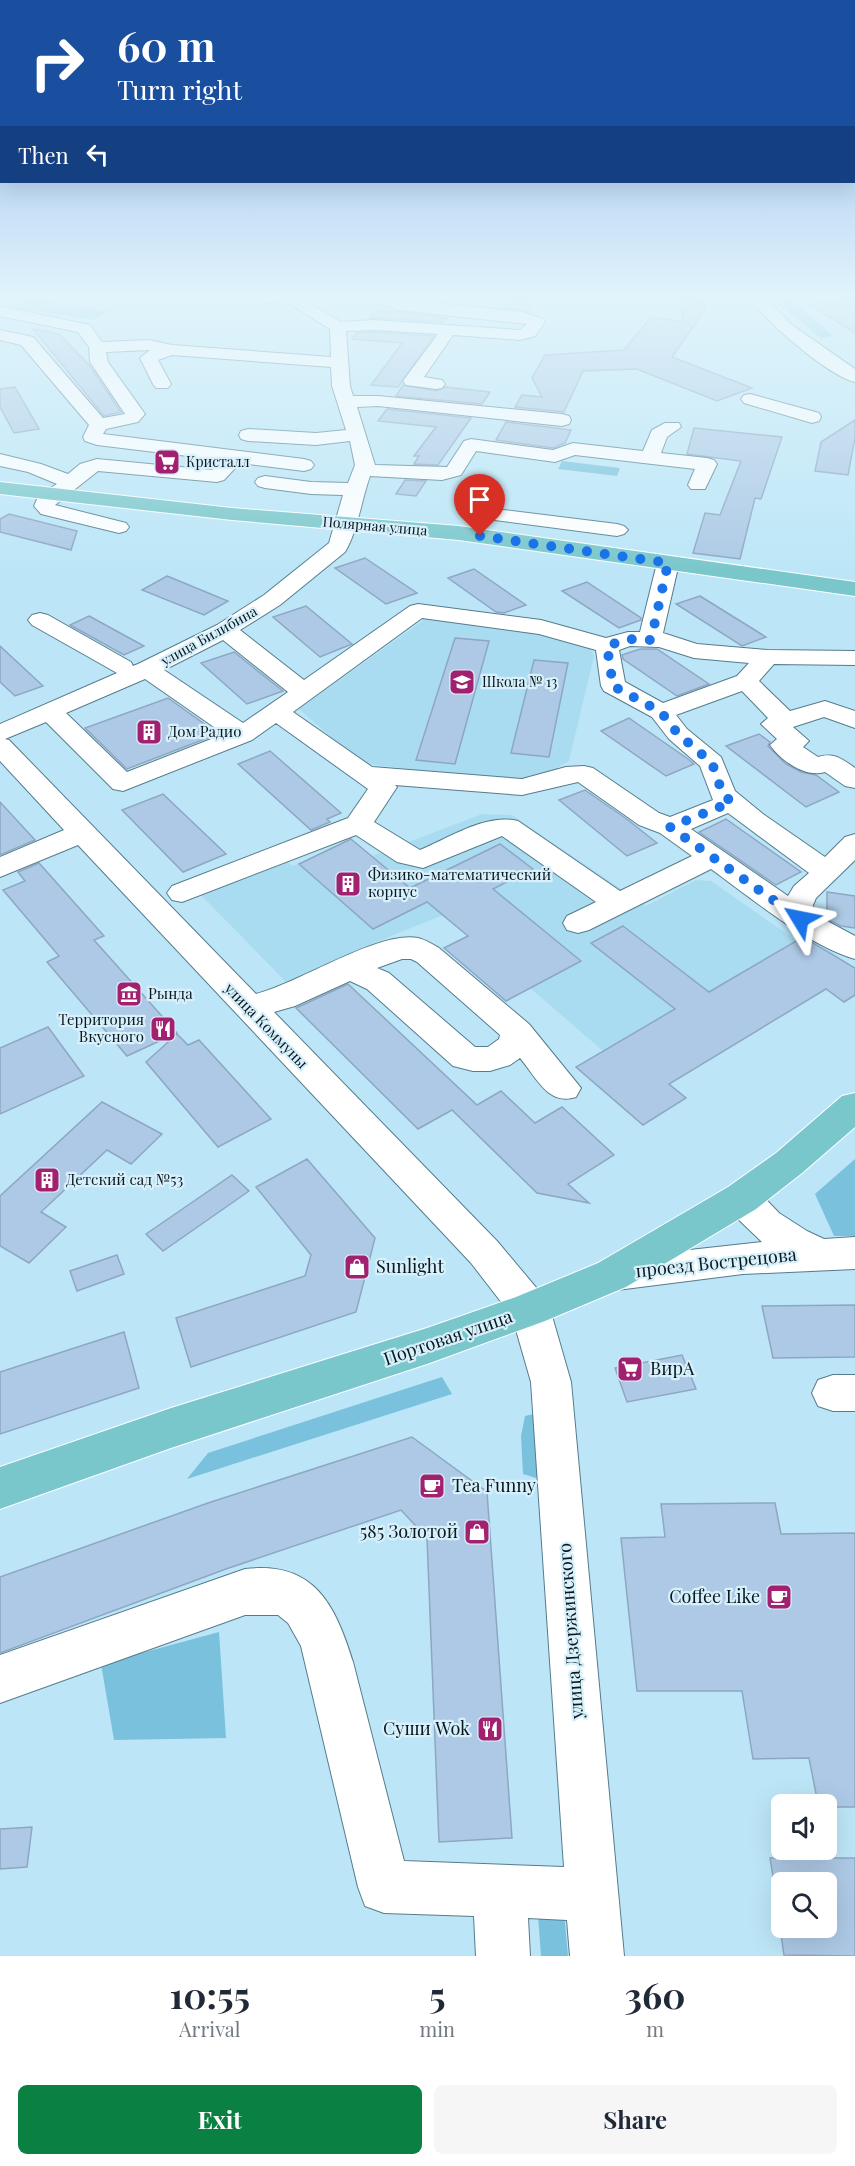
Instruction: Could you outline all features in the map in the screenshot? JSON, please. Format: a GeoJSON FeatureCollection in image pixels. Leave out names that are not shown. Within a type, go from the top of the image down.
{"type":"FeatureCollection","features":[{"type":"Feature","properties":{"kind":"main road","name":"Полярная улица"},"geometry":{"type":"LineString","coordinates":[[0,488],[221,513],[459,533],[855,589]]}},
{"type":"Feature","properties":{"kind":"main road","name":"Портовая улица"},"geometry":{"type":"LineString","coordinates":[[0,1488],[171,1428],[427,1346],[530,1309],[612,1275],[742,1198],[789,1163],[855,1106]]}},
{"type":"Feature","properties":{"kind":"street"},"geometry":{"type":"LineString","coordinates":[[68,388],[99,425]]}},
{"type":"Feature","properties":{"kind":"street"},"geometry":{"type":"LineString","coordinates":[[118,388],[136,414],[131,418],[99,425],[92,437],[304,465]]}},
{"type":"Feature","properties":{"kind":"street"},"geometry":{"type":"LineString","coordinates":[[342,388],[364,458],[364,471],[442,474],[454,471],[471,445],[555,456],[573,449],[707,464],[698,484]]}},
{"type":"Feature","properties":{"kind":"street"},"geometry":{"type":"LineString","coordinates":[[750,399],[812,417]]}},
{"type":"Feature","properties":{"kind":"street"},"geometry":{"type":"LineString","coordinates":[[346,402],[378,401],[562,420]]}},
{"type":"Feature","properties":{"kind":"street"},"geometry":{"type":"LineString","coordinates":[[650,457],[659,434],[672,427]]}},
{"type":"Feature","properties":{"kind":"street"},"geometry":{"type":"LineString","coordinates":[[249,435],[316,439],[357,435]]}},
{"type":"Feature","properties":{"kind":"street"},"geometry":{"type":"LineString","coordinates":[[217,476],[235,456]]}},
{"type":"Feature","properties":{"kind":"street"},"geometry":{"type":"LineString","coordinates":[[0,460],[34,468],[70,482]]}},
{"type":"Feature","properties":{"kind":"street"},"geometry":{"type":"LineString","coordinates":[[119,527],[48,510],[44,506],[46,499],[87,468],[102,464],[311,488],[356,489]]}},
{"type":"Feature","properties":{"kind":"street","name":"улица Билибина"},"geometry":{"type":"LineString","coordinates":[[0,733],[50,712],[134,668],[225,630],[272,600],[341,541],[356,489],[364,471]]}},
{"type":"Feature","properties":{"kind":"street"},"geometry":{"type":"LineString","coordinates":[[479,513],[617,530]]}},
{"type":"Feature","properties":{"kind":"street"},"geometry":{"type":"LineString","coordinates":[[651,640],[668,563]]}},
{"type":"Feature","properties":{"kind":"street"},"geometry":{"type":"LineString","coordinates":[[50,712],[123,783],[243,735],[278,713],[303,692],[418,610],[541,627],[607,646],[628,639],[661,640],[694,651],[853,664]]}},
{"type":"Feature","properties":{"kind":"street"},"geometry":{"type":"LineString","coordinates":[[40,620],[134,668],[243,735]]}},
{"type":"Feature","properties":{"kind":"street"},"geometry":{"type":"LineString","coordinates":[[225,630],[303,692]]}},
{"type":"Feature","properties":{"kind":"street"},"geometry":{"type":"LineString","coordinates":[[607,646],[613,686],[661,712],[678,734],[712,763],[723,795],[827,872]]}},
{"type":"Feature","properties":{"kind":"street"},"geometry":{"type":"LineString","coordinates":[[661,712],[746,681],[766,657]]}},
{"type":"Feature","properties":{"kind":"street"},"geometry":{"type":"LineString","coordinates":[[746,681],[784,721]]}},
{"type":"Feature","properties":{"kind":"street"},"geometry":{"type":"LineString","coordinates":[[855,720],[825,709],[774,724],[796,741],[783,745],[815,767],[828,762],[855,780]]}},
{"type":"Feature","properties":{"kind":"street"},"geometry":{"type":"LineString","coordinates":[[182,893],[358,824],[383,787],[278,713]]}},
{"type":"Feature","properties":{"kind":"street","name":"улица Коммуны"},"geometry":{"type":"LineString","coordinates":[[0,746],[484,1252],[530,1309]]}},
{"type":"Feature","properties":{"kind":"street"},"geometry":{"type":"LineString","coordinates":[[364,774],[522,787],[544,783],[566,774],[584,774],[649,819],[670,827],[800,919],[855,949]]}},
{"type":"Feature","properties":{"kind":"street"},"geometry":{"type":"LineString","coordinates":[[670,827],[732,802]]}},
{"type":"Feature","properties":{"kind":"street"},"geometry":{"type":"LineString","coordinates":[[358,824],[407,856],[423,859],[496,828],[508,827],[618,903]]}},
{"type":"Feature","properties":{"kind":"street"},"geometry":{"type":"LineString","coordinates":[[0,868],[84,832]]}},
{"type":"Feature","properties":{"kind":"street"},"geometry":{"type":"LineString","coordinates":[[800,919],[798,905],[804,893],[855,843]]}},
{"type":"Feature","properties":{"kind":"street"},"geometry":{"type":"LineString","coordinates":[[578,923],[711,858]]}},
{"type":"Feature","properties":{"kind":"street"},"geometry":{"type":"LineString","coordinates":[[248,1007],[284,998],[378,955],[416,948],[428,955],[516,1032],[564,1088]]}},
{"type":"Feature","properties":{"kind":"street"},"geometry":{"type":"LineString","coordinates":[[348,967],[378,981],[465,1057],[477,1061],[488,1060],[501,1054],[513,1046],[517,1039],[516,1032]]}},
{"type":"Feature","properties":{"kind":"street","name":"проезд Вострецова"},"geometry":{"type":"LineString","coordinates":[[742,1198],[756,1217],[777,1234],[837,1253]]}},
{"type":"Feature","properties":{"kind":"street","name":"проезд Вострецова"},"geometry":{"type":"LineString","coordinates":[[612,1275],[691,1263],[837,1253]]}},
{"type":"Feature","properties":{"kind":"street","name":"улица Дзержинского"},"geometry":{"type":"LineString","coordinates":[[530,1309],[551,1382],[597,1956]]}},
{"type":"Feature","properties":{"kind":"street"},"geometry":{"type":"LineString","coordinates":[[0,1679],[245,1592],[263,1590],[286,1593],[302,1604],[315,1620],[328,1659],[384,1887],[592,1894]]}},
{"type":"Feature","properties":{"kind":"street"},"geometry":{"type":"LineString","coordinates":[[500,1891],[503,1956]]}},
{"type":"Feature","properties":{"kind":"shaded area"},"geometry":{"type":"Polygon","coordinates":[[[562,461],[620,468],[617,476],[558,469],[562,461]]]}},
{"type":"Feature","properties":{"kind":"shaded area","name":"Школа № 13"},"geometry":{"type":"Polygon","coordinates":[[[425,619],[556,634],[589,647],[594,656],[569,761],[547,774],[518,782],[367,764],[356,759],[299,709],[425,619]]]}},
{"type":"Feature","properties":{"kind":"shaded area"},"geometry":{"type":"Polygon","coordinates":[[[482,814],[512,815],[646,906],[696,880],[711,881],[797,941],[807,935],[855,968],[855,995],[844,1002],[825,989],[670,1084],[686,1098],[643,1125],[576,1067],[603,1051],[530,988],[506,1002],[444,948],[467,936],[443,915],[379,941],[288,984],[199,893],[282,858],[293,866],[351,840],[372,856],[482,814]]]}},
{"type":"Feature","properties":{"kind":"shaded area"},"geometry":{"type":"Polygon","coordinates":[[[855,1159],[855,1236],[834,1236],[815,1194],[855,1159]]]}},
{"type":"Feature","properties":{"kind":"shaded area"},"geometry":{"type":"Polygon","coordinates":[[[442,1377],[452,1394],[187,1479],[208,1453],[442,1377]]]}},
{"type":"Feature","properties":{"kind":"shaded area"},"geometry":{"type":"Polygon","coordinates":[[[538,1413],[544,1467],[536,1478],[523,1474],[521,1436],[525,1416],[538,1413]]]}},
{"type":"Feature","properties":{"kind":"shaded area"},"geometry":{"type":"Polygon","coordinates":[[[219,1632],[226,1738],[114,1740],[101,1664],[219,1632]]]}},
{"type":"Feature","properties":{"kind":"shaded area"},"geometry":{"type":"Polygon","coordinates":[[[563,1901],[568,1956],[541,1956],[537,1902],[563,1901]]]}},
{"type":"Feature","properties":{"kind":"building"},"geometry":{"type":"Polygon","coordinates":[[[16,388],[39,429],[14,433],[0,407],[0,389],[16,388]]]}},
{"type":"Feature","properties":{"kind":"building"},"geometry":{"type":"Polygon","coordinates":[[[81,388],[105,388],[121,412],[104,416],[81,388]]]}},
{"type":"Feature","properties":{"kind":"building"},"geometry":{"type":"Polygon","coordinates":[[[401,388],[436,391],[442,388],[457,388],[490,392],[482,404],[396,396],[401,388]]]}},
{"type":"Feature","properties":{"kind":"building"},"geometry":{"type":"Polygon","coordinates":[[[537,388],[575,388],[564,412],[515,407],[522,395],[542,397],[537,388]]]}},
{"type":"Feature","properties":{"kind":"building"},"geometry":{"type":"Polygon","coordinates":[[[685,388],[751,388],[717,401],[685,388]]]}},
{"type":"Feature","properties":{"kind":"building"},"geometry":{"type":"Polygon","coordinates":[[[387,409],[471,418],[438,465],[414,464],[419,456],[414,456],[436,427],[378,421],[387,409]]]}},
{"type":"Feature","properties":{"kind":"building"},"geometry":{"type":"Polygon","coordinates":[[[855,420],[855,438],[848,475],[815,471],[821,442],[855,420]]]}},
{"type":"Feature","properties":{"kind":"building"},"geometry":{"type":"Polygon","coordinates":[[[506,422],[571,430],[565,443],[553,448],[496,440],[506,422]]]}},
{"type":"Feature","properties":{"kind":"building"},"geometry":{"type":"Polygon","coordinates":[[[694,428],[782,437],[761,499],[755,498],[740,559],[693,553],[705,513],[720,515],[741,461],[687,454],[694,428]]]}},
{"type":"Feature","properties":{"kind":"building"},"geometry":{"type":"Polygon","coordinates":[[[405,480],[426,481],[416,496],[396,494],[405,480]]]}},
{"type":"Feature","properties":{"kind":"building"},"geometry":{"type":"Polygon","coordinates":[[[9,514],[77,531],[71,550],[0,532],[0,519],[9,514]]]}},
{"type":"Feature","properties":{"kind":"building"},"geometry":{"type":"Polygon","coordinates":[[[365,558],[417,593],[386,604],[335,568],[365,558]]]}},
{"type":"Feature","properties":{"kind":"building"},"geometry":{"type":"Polygon","coordinates":[[[474,569],[526,605],[504,613],[496,612],[448,578],[474,569]]]}},
{"type":"Feature","properties":{"kind":"building"},"geometry":{"type":"Polygon","coordinates":[[[167,576],[228,601],[204,615],[142,590],[167,576]]]}},
{"type":"Feature","properties":{"kind":"building"},"geometry":{"type":"Polygon","coordinates":[[[587,582],[641,620],[619,628],[562,591],[587,582]]]}},
{"type":"Feature","properties":{"kind":"building"},"geometry":{"type":"Polygon","coordinates":[[[700,596],[766,637],[742,646],[676,604],[700,596]]]}},
{"type":"Feature","properties":{"kind":"building"},"geometry":{"type":"Polygon","coordinates":[[[306,606],[352,644],[320,657],[273,617],[306,606]]]}},
{"type":"Feature","properties":{"kind":"building"},"geometry":{"type":"Polygon","coordinates":[[[89,616],[144,646],[124,655],[70,625],[89,616]]]}},
{"type":"Feature","properties":{"kind":"building"},"geometry":{"type":"Polygon","coordinates":[[[455,638],[489,641],[455,764],[416,760],[455,638]]]}},
{"type":"Feature","properties":{"kind":"building"},"geometry":{"type":"Polygon","coordinates":[[[0,646],[43,686],[15,696],[0,682],[0,646]]]}},
{"type":"Feature","properties":{"kind":"building"},"geometry":{"type":"Polygon","coordinates":[[[640,649],[657,649],[709,684],[677,696],[623,659],[622,655],[640,649]]]}},
{"type":"Feature","properties":{"kind":"building"},"geometry":{"type":"Polygon","coordinates":[[[234,652],[283,691],[247,704],[201,663],[234,652]]]}},
{"type":"Feature","properties":{"kind":"building"},"geometry":{"type":"Polygon","coordinates":[[[534,660],[568,663],[549,757],[511,753],[534,660]]]}},
{"type":"Feature","properties":{"kind":"building","name":"Дом Радио"},"geometry":{"type":"Polygon","coordinates":[[[168,698],[210,728],[210,737],[127,769],[85,728],[168,698]]]}},
{"type":"Feature","properties":{"kind":"building"},"geometry":{"type":"Polygon","coordinates":[[[629,718],[694,764],[666,776],[601,731],[629,718]]]}},
{"type":"Feature","properties":{"kind":"building"},"geometry":{"type":"Polygon","coordinates":[[[759,734],[770,742],[768,746],[786,764],[801,772],[816,775],[839,792],[806,807],[726,746],[759,734]]]}},
{"type":"Feature","properties":{"kind":"building"},"geometry":{"type":"Polygon","coordinates":[[[270,751],[341,813],[327,819],[330,822],[311,830],[238,764],[270,751]]]}},
{"type":"Feature","properties":{"kind":"building"},"geometry":{"type":"Polygon","coordinates":[[[585,790],[657,843],[627,856],[559,800],[585,790]]]}},
{"type":"Feature","properties":{"kind":"building"},"geometry":{"type":"Polygon","coordinates":[[[163,794],[226,854],[183,872],[122,810],[163,794]]]}},
{"type":"Feature","properties":{"kind":"building"},"geometry":{"type":"Polygon","coordinates":[[[0,802],[35,840],[0,855],[0,802]]]}},
{"type":"Feature","properties":{"kind":"building"},"geometry":{"type":"Polygon","coordinates":[[[726,819],[801,872],[776,885],[699,832],[726,819]]]}},
{"type":"Feature","properties":{"kind":"building"},"geometry":{"type":"Polygon","coordinates":[[[351,839],[410,888],[500,844],[533,869],[493,889],[581,961],[506,1001],[444,948],[468,936],[427,902],[373,929],[299,864],[351,839]]]}},
{"type":"Feature","properties":{"kind":"building"},"geometry":{"type":"Polygon","coordinates":[[[39,863],[104,936],[94,940],[177,1033],[127,1056],[47,962],[59,956],[3,890],[25,881],[18,872],[39,863]]]}},
{"type":"Feature","properties":{"kind":"building"},"geometry":{"type":"Polygon","coordinates":[[[827,892],[855,896],[855,928],[841,926],[827,919],[827,892]]]}},
{"type":"Feature","properties":{"kind":"building"},"geometry":{"type":"Polygon","coordinates":[[[623,926],[709,992],[803,937],[855,968],[855,995],[844,1002],[826,989],[669,1084],[686,1098],[643,1125],[576,1067],[675,1009],[591,943],[623,926]]]}},
{"type":"Feature","properties":{"kind":"building"},"geometry":{"type":"Polygon","coordinates":[[[348,984],[477,1105],[501,1091],[535,1123],[562,1107],[614,1155],[568,1184],[589,1203],[537,1193],[452,1110],[418,1129],[296,1008],[348,984]]]}},
{"type":"Feature","properties":{"kind":"building"},"geometry":{"type":"Polygon","coordinates":[[[48,1027],[84,1076],[0,1114],[0,1048],[48,1027]]]}},
{"type":"Feature","properties":{"kind":"building"},"geometry":{"type":"Polygon","coordinates":[[[177,1034],[188,1045],[199,1040],[271,1119],[218,1147],[146,1062],[177,1034]]]}},
{"type":"Feature","properties":{"kind":"building","name":"Детский сад №53"},"geometry":{"type":"Polygon","coordinates":[[[102,1102],[162,1134],[131,1164],[107,1150],[41,1212],[66,1227],[29,1263],[0,1246],[0,1196],[102,1102]]]}},
{"type":"Feature","properties":{"kind":"building"},"geometry":{"type":"Polygon","coordinates":[[[307,1159],[375,1238],[356,1312],[191,1367],[176,1318],[305,1276],[311,1255],[256,1187],[307,1159]]]}},
{"type":"Feature","properties":{"kind":"building"},"geometry":{"type":"Polygon","coordinates":[[[232,1175],[249,1191],[163,1251],[146,1234],[232,1175]]]}},
{"type":"Feature","properties":{"kind":"building"},"geometry":{"type":"Polygon","coordinates":[[[117,1255],[124,1274],[77,1291],[70,1271],[117,1255]]]}},
{"type":"Feature","properties":{"kind":"building"},"geometry":{"type":"Polygon","coordinates":[[[855,1305],[855,1357],[773,1358],[762,1306],[855,1305]]]}},
{"type":"Feature","properties":{"kind":"building"},"geometry":{"type":"Polygon","coordinates":[[[124,1332],[139,1388],[0,1434],[0,1372],[124,1332]]]}},
{"type":"Feature","properties":{"kind":"building"},"geometry":{"type":"Polygon","coordinates":[[[682,1355],[696,1389],[627,1402],[615,1368],[682,1355]]]}},
{"type":"Feature","properties":{"kind":"building"},"geometry":{"type":"Polygon","coordinates":[[[412,1437],[487,1492],[512,1838],[439,1842],[427,1538],[401,1510],[226,1569],[0,1653],[0,1577],[208,1503],[412,1437]]]}},
{"type":"Feature","properties":{"kind":"building"},"geometry":{"type":"Polygon","coordinates":[[[775,1503],[781,1534],[855,1533],[855,1807],[837,1807],[837,1794],[816,1794],[809,1758],[753,1759],[742,1691],[637,1691],[621,1538],[665,1537],[661,1504],[775,1503]]]}},
{"type":"Feature","properties":{"kind":"building"},"geometry":{"type":"Polygon","coordinates":[[[32,1827],[27,1867],[0,1869],[0,1829],[32,1827]]]}},
{"type":"Feature","properties":{"kind":"building"},"geometry":{"type":"Polygon","coordinates":[[[770,1858],[771,1860],[837,1860],[837,1858],[855,1858],[855,1956],[784,1955],[781,1938],[837,1938],[837,1872],[772,1872],[770,1858]]]}},
{"type":"Feature","properties":{"kind":"place","name":"Кристалл"},"geometry":{"type":"Point","coordinates":[167,462]}},
{"type":"Feature","properties":{"kind":"place","name":"Школа № 13"},"geometry":{"type":"Point","coordinates":[462,682]}},
{"type":"Feature","properties":{"kind":"place","name":"Дом Радио"},"geometry":{"type":"Point","coordinates":[149,732]}},
{"type":"Feature","properties":{"kind":"place","name":"Физико-математический корпус"},"geometry":{"type":"Point","coordinates":[348,884]}},
{"type":"Feature","properties":{"kind":"place","name":"Рында"},"geometry":{"type":"Point","coordinates":[129,994]}},
{"type":"Feature","properties":{"kind":"place","name":"Территория Вкусного"},"geometry":{"type":"Point","coordinates":[163,1029]}},
{"type":"Feature","properties":{"kind":"place","name":"Детский сад №53"},"geometry":{"type":"Point","coordinates":[47,1180]}},
{"type":"Feature","properties":{"kind":"place","name":"Sunlight"},"geometry":{"type":"Point","coordinates":[357,1267]}},
{"type":"Feature","properties":{"kind":"place","name":"ВирА"},"geometry":{"type":"Point","coordinates":[630,1369]}},
{"type":"Feature","properties":{"kind":"place","name":"Tea Funny"},"geometry":{"type":"Point","coordinates":[432,1486]}},
{"type":"Feature","properties":{"kind":"place","name":"585 Золотой"},"geometry":{"type":"Point","coordinates":[477,1532]}},
{"type":"Feature","properties":{"kind":"place","name":"Coffee Like"},"geometry":{"type":"Point","coordinates":[779,1597]}},
{"type":"Feature","properties":{"kind":"place","name":"Суши Wok"},"geometry":{"type":"Point","coordinates":[490,1729]}},
{"type":"Feature","properties":{"kind":"route"},"geometry":{"type":"LineString","coordinates":[[480,536],[668,563],[651,640],[628,639],[607,646],[613,686],[661,712],[678,734],[712,763],[723,795],[732,802],[670,827],[800,919]]}}]}
